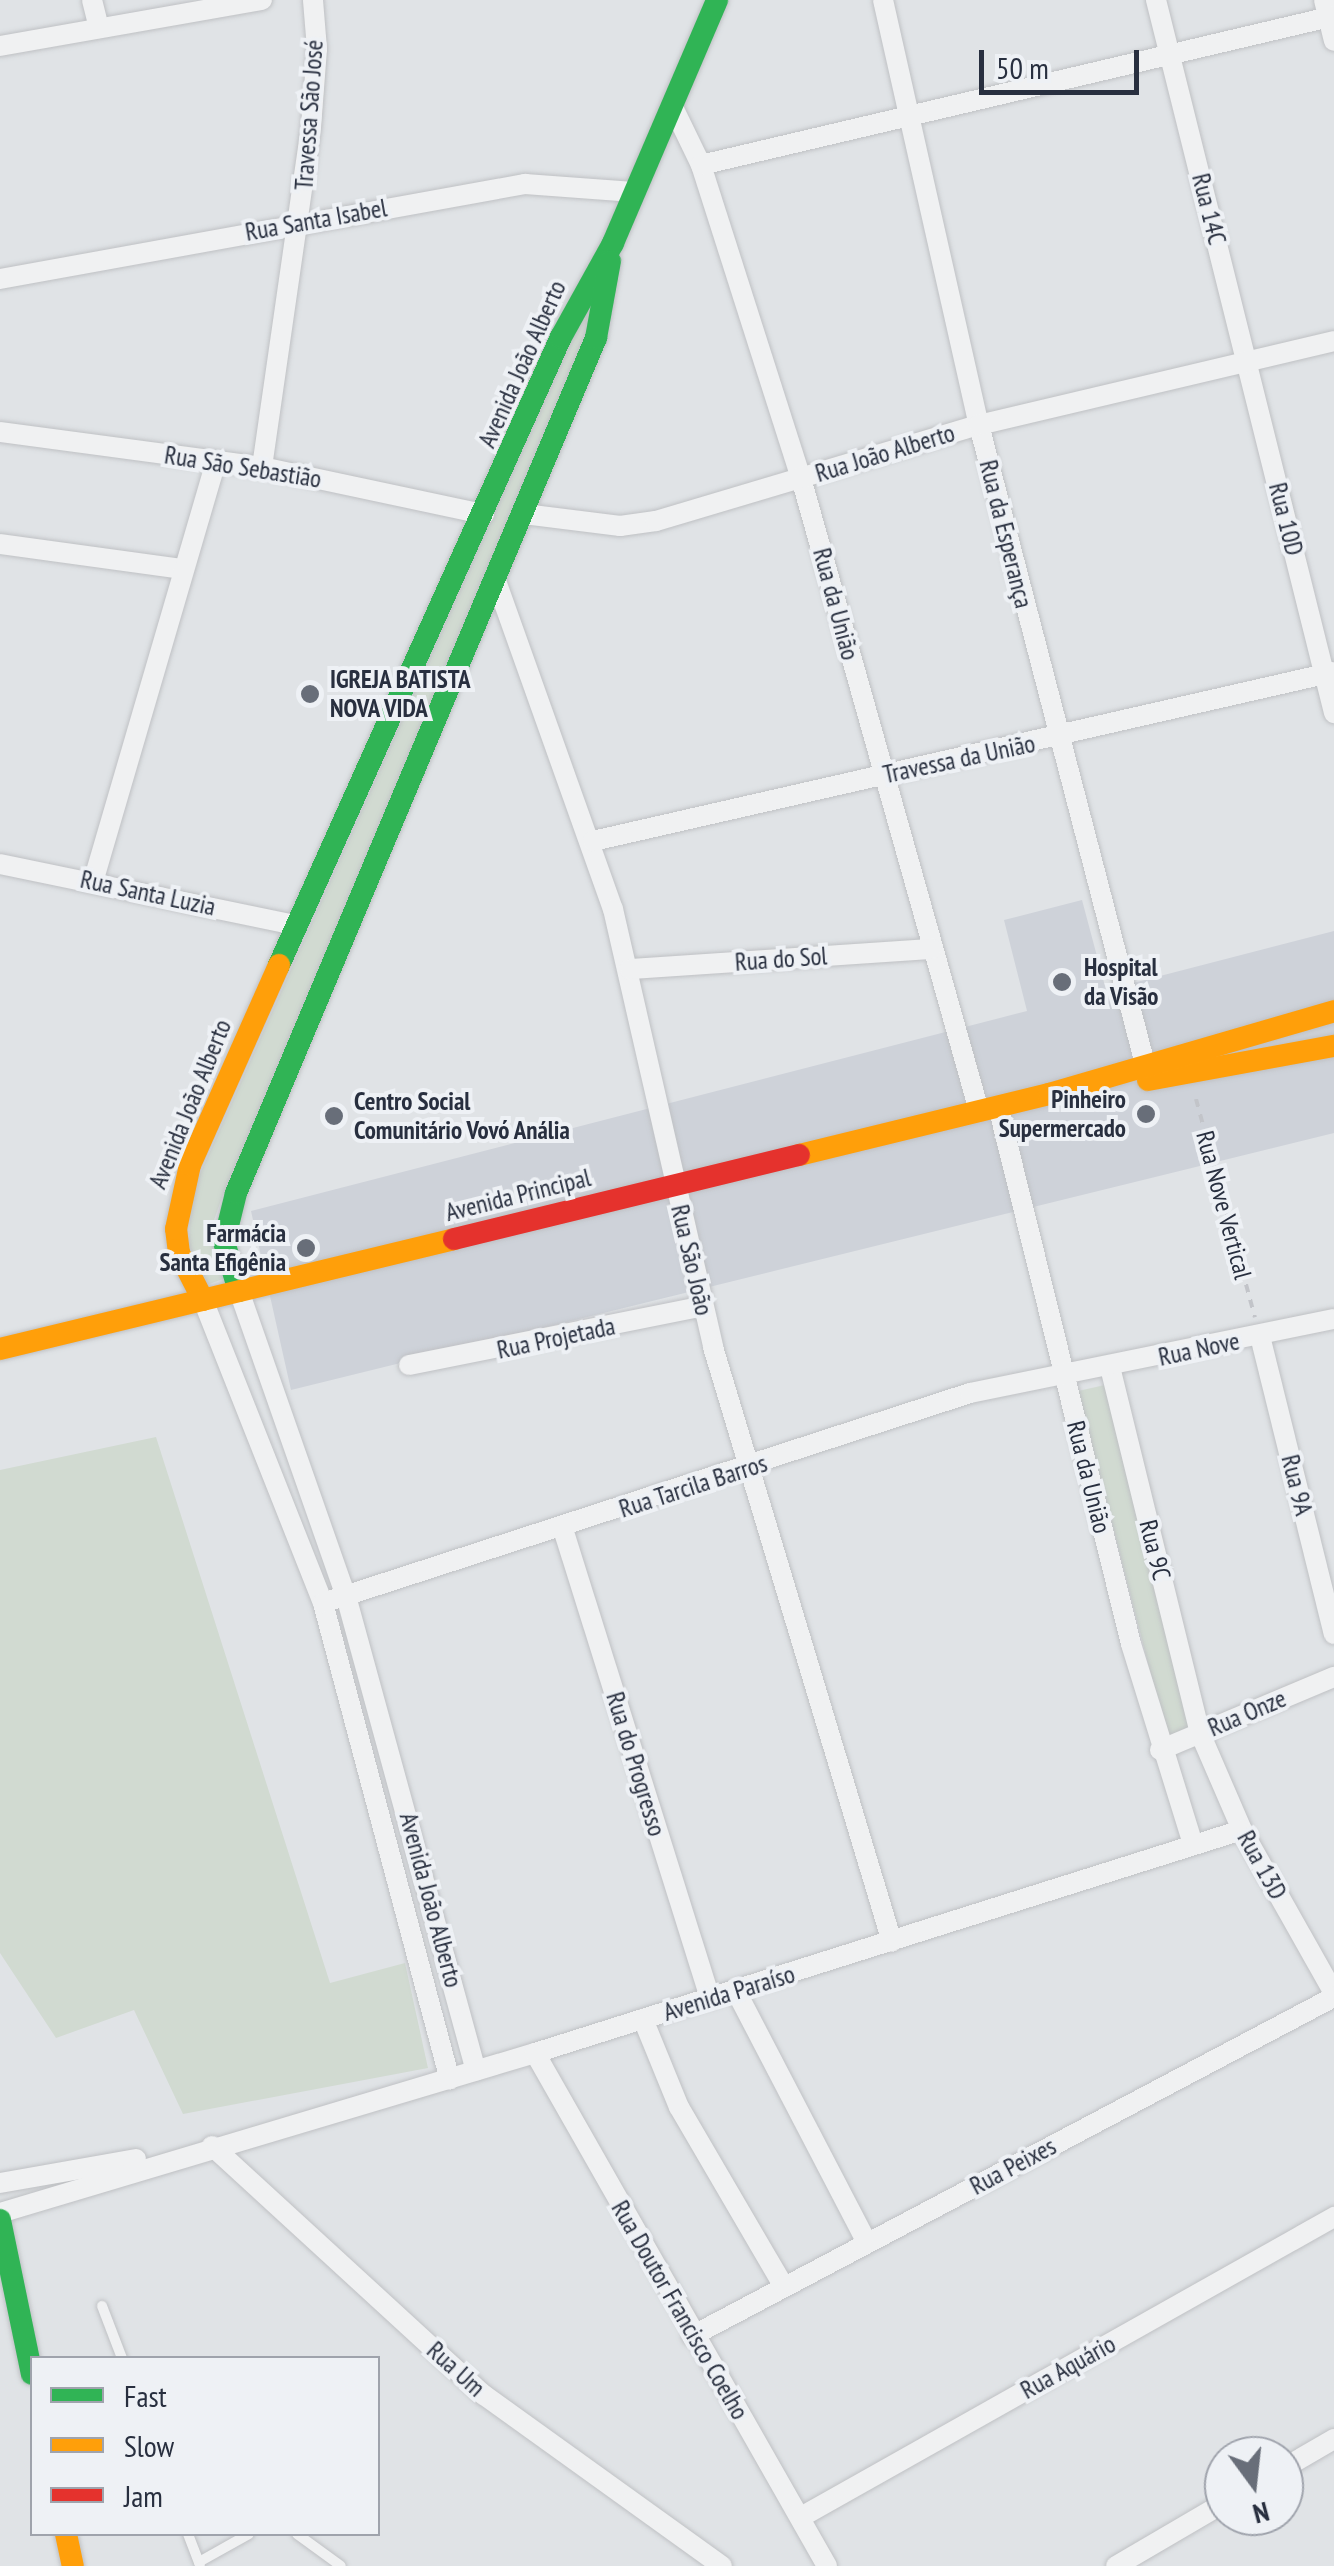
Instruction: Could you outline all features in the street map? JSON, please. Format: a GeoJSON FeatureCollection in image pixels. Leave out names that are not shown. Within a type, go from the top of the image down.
{"type":"FeatureCollection","features":[{"type":"Feature","properties":{"kind":"street"},"geometry":{"type":"LineString","coordinates":[[92,0],[99,28]]}},
{"type":"Feature","properties":{"kind":"street"},"geometry":{"type":"LineString","coordinates":[[0,46],[262,0]]}},
{"type":"Feature","properties":{"kind":"street","name":"Travessa São José"},"geometry":{"type":"LineString","coordinates":[[262,467],[300,222],[317,48],[313,0]]}},
{"type":"Feature","properties":{"kind":"street","name":"Avenida João Alberto"},"geometry":{"type":"LineString","coordinates":[[450,2079],[323,1603],[203,1300],[179,1252],[182,1185],[295,924],[561,337],[613,242],[717,0]]}},
{"type":"Feature","properties":{"kind":"street","name":"Rua da Esperança"},"geometry":{"type":"LineString","coordinates":[[883,0],[906,117],[979,425],[1057,738],[1145,1064]]}},
{"type":"Feature","properties":{"kind":"street","name":"Rua 14C"},"geometry":{"type":"LineString","coordinates":[[1156,0],[1247,364]]}},
{"type":"Feature","properties":{"kind":"street"},"geometry":{"type":"LineString","coordinates":[[701,165],[1170,54],[1329,11],[1334,41]]}},
{"type":"Feature","properties":{"kind":"street","name":"Rua da União"},"geometry":{"type":"LineString","coordinates":[[672,105],[701,165],[801,478],[931,949],[988,1108],[1063,1374],[1160,1750],[1193,1844]]}},
{"type":"Feature","properties":{"kind":"street","name":"Rua Santa Isabel"},"geometry":{"type":"LineString","coordinates":[[0,280],[300,222],[525,184],[634,192]]}},
{"type":"Feature","properties":{"kind":"street","name":"Avenida João Alberto"},"geometry":{"type":"LineString","coordinates":[[476,2072],[346,1596],[224,1242],[232,1206],[596,338],[613,242]]}},
{"type":"Feature","properties":{"kind":"street","name":"Rua João Alberto"},"geometry":{"type":"LineString","coordinates":[[524,514],[620,526],[979,425],[1334,342]]}},
{"type":"Feature","properties":{"kind":"street","name":"Rua 10D"},"geometry":{"type":"LineString","coordinates":[[1247,364],[1329,673],[1334,712]]}},
{"type":"Feature","properties":{"kind":"street","name":"Rua São Sebastião"},"geometry":{"type":"LineString","coordinates":[[0,432],[262,467],[484,514]]}},
{"type":"Feature","properties":{"kind":"street"},"geometry":{"type":"LineString","coordinates":[[94,882],[216,462]]}},
{"type":"Feature","properties":{"kind":"street"},"geometry":{"type":"LineString","coordinates":[[0,544],[182,569]]}},
{"type":"Feature","properties":{"kind":"street","name":"Rua São João"},"geometry":{"type":"LineString","coordinates":[[495,578],[592,840],[630,968],[703,1306],[747,1469],[892,1942]]}},
{"type":"Feature","properties":{"kind":"street","name":"Travessa da União"},"geometry":{"type":"LineString","coordinates":[[592,840],[1057,738],[1329,673]]}},
{"type":"Feature","properties":{"kind":"street","name":"Rua Santa Luzia"},"geometry":{"type":"LineString","coordinates":[[0,864],[295,924]]}},
{"type":"Feature","properties":{"kind":"street","name":"Rua do Sol"},"geometry":{"type":"LineString","coordinates":[[630,968],[931,949]]}},
{"type":"Feature","properties":{"kind":"street","name":"Avenida Principal"},"geometry":{"type":"LineString","coordinates":[[0,1350],[1049,1094],[1334,1011]]}},
{"type":"Feature","properties":{"kind":"street","name":"Avenida Principal"},"geometry":{"type":"LineString","coordinates":[[1049,1094],[1189,1074],[1334,1046]]}},
{"type":"Feature","properties":{"kind":"street","name":"Rua Projetada"},"geometry":{"type":"LineString","coordinates":[[409,1365],[703,1306]]}},
{"type":"Feature","properties":{"kind":"street","name":"Rua Nove"},"geometry":{"type":"LineString","coordinates":[[1063,1374],[1334,1318]]}},
{"type":"Feature","properties":{"kind":"street","name":"Rua 9A"},"geometry":{"type":"LineString","coordinates":[[1260,1336],[1334,1634]]}},
{"type":"Feature","properties":{"kind":"street","name":"Rua 9C"},"geometry":{"type":"LineString","coordinates":[[1110,1367],[1200,1733]]}},
{"type":"Feature","properties":{"kind":"street","name":"Rua Tarcila Barros"},"geometry":{"type":"LineString","coordinates":[[323,1603],[563,1529],[970,1394],[1063,1374]]}},
{"type":"Feature","properties":{"kind":"street","name":"Rua do Progresso"},"geometry":{"type":"LineString","coordinates":[[563,1529],[710,1999]]}},
{"type":"Feature","properties":{"kind":"street","name":"Rua Onze"},"geometry":{"type":"LineString","coordinates":[[1160,1750],[1334,1677]]}},
{"type":"Feature","properties":{"kind":"street","name":"Rua 13D"},"geometry":{"type":"LineString","coordinates":[[1200,1733],[1242,1830],[1334,1995]]}},
{"type":"Feature","properties":{"kind":"street","name":"Avenida Paraíso"},"geometry":{"type":"LineString","coordinates":[[0,2213],[212,2146],[535,2054],[1242,1830]]}},
{"type":"Feature","properties":{"kind":"street"},"geometry":{"type":"LineString","coordinates":[[736,1991],[867,2243]]}},
{"type":"Feature","properties":{"kind":"street","name":"Rua Peixes"},"geometry":{"type":"LineString","coordinates":[[692,2336],[1334,1995]]}},
{"type":"Feature","properties":{"kind":"street"},"geometry":{"type":"LineString","coordinates":[[644,2019],[679,2107],[784,2287]]}},
{"type":"Feature","properties":{"kind":"street","name":"Rua Doutor Francisco Coelho"},"geometry":{"type":"LineString","coordinates":[[535,2054],[692,2336],[828,2566]]}},
{"type":"Feature","properties":{"kind":"street","name":"Avenida Paraíso"},"geometry":{"type":"LineString","coordinates":[[0,2183],[212,2146]]}},
{"type":"Feature","properties":{"kind":"street","name":"Rua Um"},"geometry":{"type":"LineString","coordinates":[[212,2146],[484,2395],[722,2566]]}},
{"type":"Feature","properties":{"kind":"street","name":"Rua Aquário"},"geometry":{"type":"LineString","coordinates":[[801,2517],[1334,2217]]}},
{"type":"Feature","properties":{"kind":"street"},"geometry":{"type":"LineString","coordinates":[[0,2220],[30,2364]]}},
{"type":"Feature","properties":{"kind":"street"},"geometry":{"type":"LineString","coordinates":[[1304,2456],[1334,2439]]}},
{"type":"Feature","properties":{"kind":"street"},"geometry":{"type":"LineString","coordinates":[[1116,2566],[1204,2515]]}},
{"type":"Feature","properties":{"kind":"street"},"geometry":{"type":"LineString","coordinates":[[66,2536],[73,2566]]}},
{"type":"Feature","properties":{"kind":"lane"},"geometry":{"type":"LineString","coordinates":[[102,2306],[121,2356]]}},
{"type":"Feature","properties":{"kind":"lane"},"geometry":{"type":"LineString","coordinates":[[189,2536],[199,2564],[246,2536]]}},
{"type":"Feature","properties":{"kind":"lane"},"geometry":{"type":"LineString","coordinates":[[300,2536],[341,2566]]}},
{"type":"Feature","properties":{"kind":"path","name":"Rua Nove Vertical"},"geometry":{"type":"LineString","coordinates":[[1189,1074],[1260,1336]]}},
{"type":"Feature","properties":{"kind":"shaded area"},"geometry":{"type":"Polygon","coordinates":[[[600,275],[585,339],[224,1192],[213,1223],[223,1279],[204,1286],[189,1245],[191,1194],[600,275]]]}},
{"type":"Feature","properties":{"kind":"shaded area"},"geometry":{"type":"Polygon","coordinates":[[[1082,900],[1106,990],[1334,931],[1334,1133],[291,1390],[251,1211],[1027,1011],[1004,920],[1082,900]]]}},
{"type":"Feature","properties":{"kind":"shaded area"},"geometry":{"type":"Polygon","coordinates":[[[1105,1385],[1190,1729],[1167,1737],[1078,1391],[1105,1385]]]}},
{"type":"Feature","properties":{"kind":"shaded area"},"geometry":{"type":"Polygon","coordinates":[[[156,1437],[330,1983],[405,1963],[428,2068],[183,2114],[134,2010],[56,2038],[0,1953],[0,1470],[156,1437]]]}},
{"type":"Feature","properties":{"kind":"traffic: fast"},"geometry":{"type":"LineString","coordinates":[[279,965],[561,337],[613,243],[717,0]]}},
{"type":"Feature","properties":{"kind":"traffic: fast"},"geometry":{"type":"LineString","coordinates":[[239,1291],[224,1242],[236,1193],[596,338],[610,261]]}},
{"type":"Feature","properties":{"kind":"traffic: fast"},"geometry":{"type":"LineString","coordinates":[[0,2220],[30,2364]]}},
{"type":"Feature","properties":{"kind":"traffic: slow"},"geometry":{"type":"LineString","coordinates":[[203,1300],[179,1253],[176,1229],[190,1165],[279,965]]}},
{"type":"Feature","properties":{"kind":"traffic: slow"},"geometry":{"type":"LineString","coordinates":[[799,1155],[1049,1094],[1334,1011]]}},
{"type":"Feature","properties":{"kind":"traffic: slow"},"geometry":{"type":"LineString","coordinates":[[1148,1080],[1334,1046]]}},
{"type":"Feature","properties":{"kind":"traffic: slow"},"geometry":{"type":"LineString","coordinates":[[0,1349],[454,1239]]}},
{"type":"Feature","properties":{"kind":"traffic: slow"},"geometry":{"type":"LineString","coordinates":[[66,2536],[73,2566]]}},
{"type":"Feature","properties":{"kind":"traffic: jam"},"geometry":{"type":"LineString","coordinates":[[454,1239],[799,1155]]}},
{"type":"Feature","properties":{"kind":"place","name":"IGREJA BATISTA NOVA VIDA"},"geometry":{"type":"Point","coordinates":[310,694]}},
{"type":"Feature","properties":{"kind":"place","name":"Hospital da Visão"},"geometry":{"type":"Point","coordinates":[1062,982]}},
{"type":"Feature","properties":{"kind":"place","name":"Pinheiro Supermercado"},"geometry":{"type":"Point","coordinates":[1146,1114]}},
{"type":"Feature","properties":{"kind":"place","name":"Centro Social Comunitário Vovó Anália"},"geometry":{"type":"Point","coordinates":[334,1116]}},
{"type":"Feature","properties":{"kind":"place","name":"Farmácia Santa Efigênia"},"geometry":{"type":"Point","coordinates":[306,1248]}}]}
